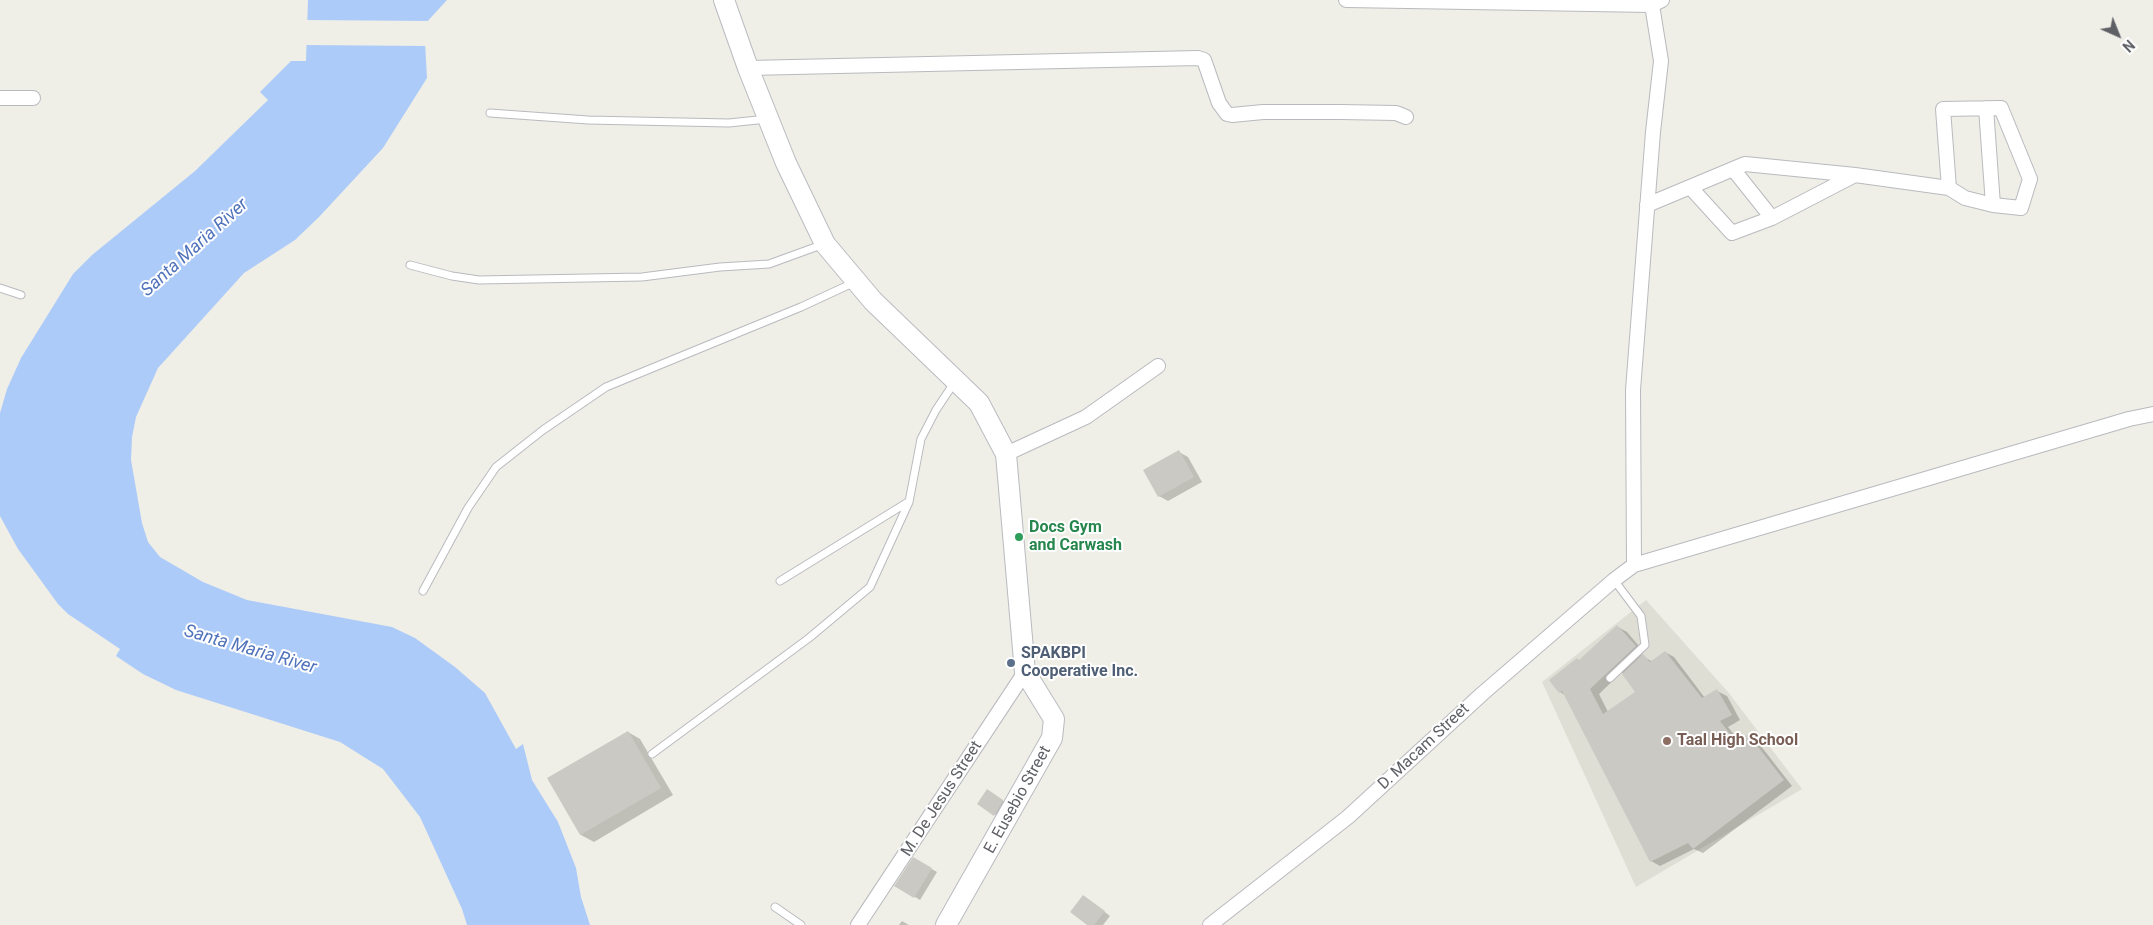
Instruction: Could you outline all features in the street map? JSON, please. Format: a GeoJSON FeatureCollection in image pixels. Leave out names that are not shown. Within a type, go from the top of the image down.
{"type":"FeatureCollection","features":[{"type":"Feature","properties":{"kind":"main road"},"geometry":{"type":"LineString","coordinates":[[724,0],[748,68],[786,162],[825,244],[855,282],[979,402],[1006,454],[1025,672]]}},
{"type":"Feature","properties":{"kind":"main road","name":"E. Eusebio Street"},"geometry":{"type":"LineString","coordinates":[[946,925],[1052,738],[1054,719],[1025,672]]}},
{"type":"Feature","properties":{"kind":"street"},"geometry":{"type":"LineString","coordinates":[[1346,0],[1655,2],[1661,61],[1647,205],[1633,390],[1634,565],[2119,422],[2153,414]]}},
{"type":"Feature","properties":{"kind":"street"},"geometry":{"type":"LineString","coordinates":[[748,68],[1198,58],[1204,60],[1219,103],[1226,114],[1232,116],[1264,112],[1331,112],[1396,113],[1406,117]]}},
{"type":"Feature","properties":{"kind":"street"},"geometry":{"type":"LineString","coordinates":[[0,98],[33,98]]}},
{"type":"Feature","properties":{"kind":"street"},"geometry":{"type":"LineString","coordinates":[[1986,108],[1993,205]]}},
{"type":"Feature","properties":{"kind":"street"},"geometry":{"type":"LineString","coordinates":[[1647,205],[1745,164],[1855,175],[1949,188],[1965,198],[1993,205],[2021,208],[2030,179],[2001,108],[1942,109],[1949,188]]}},
{"type":"Feature","properties":{"kind":"street"},"geometry":{"type":"LineString","coordinates":[[1733,169],[1772,218]]}},
{"type":"Feature","properties":{"kind":"street"},"geometry":{"type":"LineString","coordinates":[[1690,187],[1732,233],[1772,218],[1855,175]]}},
{"type":"Feature","properties":{"kind":"street"},"geometry":{"type":"LineString","coordinates":[[1006,454],[1086,417],[1158,366]]}},
{"type":"Feature","properties":{"kind":"street","name":"D. Macam Street"},"geometry":{"type":"LineString","coordinates":[[1210,925],[1348,817],[1482,694],[1614,580],[1634,565]]}},
{"type":"Feature","properties":{"kind":"street","name":"M. De Jesus Street"},"geometry":{"type":"LineString","coordinates":[[858,925],[1025,672]]}},
{"type":"Feature","properties":{"kind":"lane"},"geometry":{"type":"LineString","coordinates":[[490,113],[588,120],[729,123],[769,119]]}},
{"type":"Feature","properties":{"kind":"lane"},"geometry":{"type":"LineString","coordinates":[[410,265],[452,276],[479,280],[642,277],[720,267],[769,264],[825,244]]}},
{"type":"Feature","properties":{"kind":"lane"},"geometry":{"type":"LineString","coordinates":[[423,590],[468,508],[496,467],[543,430],[606,387],[801,307],[855,282]]}},
{"type":"Feature","properties":{"kind":"lane"},"geometry":{"type":"LineString","coordinates":[[0,288],[21,295]]}},
{"type":"Feature","properties":{"kind":"lane"},"geometry":{"type":"LineString","coordinates":[[652,754],[808,638],[870,587],[909,502],[921,439],[936,410],[956,380]]}},
{"type":"Feature","properties":{"kind":"lane"},"geometry":{"type":"LineString","coordinates":[[780,581],[909,502]]}},
{"type":"Feature","properties":{"kind":"lane"},"geometry":{"type":"LineString","coordinates":[[1610,678],[1645,645],[1641,616],[1614,580]]}},
{"type":"Feature","properties":{"kind":"lane"},"geometry":{"type":"LineString","coordinates":[[775,907],[801,925]]}},
{"type":"Feature","properties":{"kind":"shaded area","name":"Taal High School"},"geometry":{"type":"Polygon","coordinates":[[[1646,600],[1728,692],[1802,789],[1636,887],[1542,682],[1646,600]]]}},
{"type":"Feature","properties":{"kind":"water","name":"Santa Maria River"},"geometry":{"type":"Polygon","coordinates":[[[308,0],[447,0],[424,25],[427,78],[383,148],[295,240],[244,273],[158,368],[136,417],[132,437],[131,460],[142,523],[148,542],[160,557],[203,582],[247,600],[392,627],[415,638],[455,667],[485,693],[516,749],[523,744],[532,780],[558,822],[576,868],[581,897],[590,925],[467,925],[462,909],[420,817],[383,769],[340,742],[176,690],[143,674],[116,656],[120,649],[68,614],[58,604],[18,549],[0,516],[0,413],[7,389],[21,358],[73,274],[92,255],[195,171],[268,100],[260,92],[291,61],[306,61],[308,0]]]}},
{"type":"Feature","properties":{"kind":"pier"},"geometry":{"type":"Polygon","coordinates":[[[305,20],[431,21],[427,26],[428,46],[304,45],[305,20]]]}},
{"type":"Feature","properties":{"kind":"building"},"geometry":{"type":"Polygon","coordinates":[[[1179,450],[1194,477],[1158,497],[1143,470],[1179,450]]]}},
{"type":"Feature","properties":{"kind":"building","name":"Taal High School"},"geometry":{"type":"Polygon","coordinates":[[[1617,625],[1636,646],[1590,689],[1603,714],[1635,692],[1622,674],[1643,654],[1650,662],[1665,651],[1702,698],[1717,689],[1732,715],[1720,721],[1737,743],[1748,734],[1784,780],[1693,849],[1688,843],[1650,862],[1562,691],[1559,693],[1549,680],[1577,658],[1579,660],[1617,625]]]}},
{"type":"Feature","properties":{"kind":"building"},"geometry":{"type":"Polygon","coordinates":[[[628,731],[661,788],[580,835],[547,778],[628,731]]]}},
{"type":"Feature","properties":{"kind":"building"},"geometry":{"type":"Polygon","coordinates":[[[987,789],[1003,800],[994,816],[977,804],[987,789]]]}},
{"type":"Feature","properties":{"kind":"building"},"geometry":{"type":"Polygon","coordinates":[[[913,857],[932,868],[914,898],[894,886],[913,857]]]}},
{"type":"Feature","properties":{"kind":"building"},"geometry":{"type":"Polygon","coordinates":[[[1083,895],[1105,911],[1094,925],[1087,925],[1070,912],[1083,895]]]}},
{"type":"Feature","properties":{"kind":"place","name":"Docs Gym and Carwash"},"geometry":{"type":"Point","coordinates":[1019,537]}},
{"type":"Feature","properties":{"kind":"place","name":"SPAKBPI Cooperative Inc."},"geometry":{"type":"Point","coordinates":[1011,663]}},
{"type":"Feature","properties":{"kind":"place","name":"Taal High School"},"geometry":{"type":"Point","coordinates":[1667,741]}}]}
